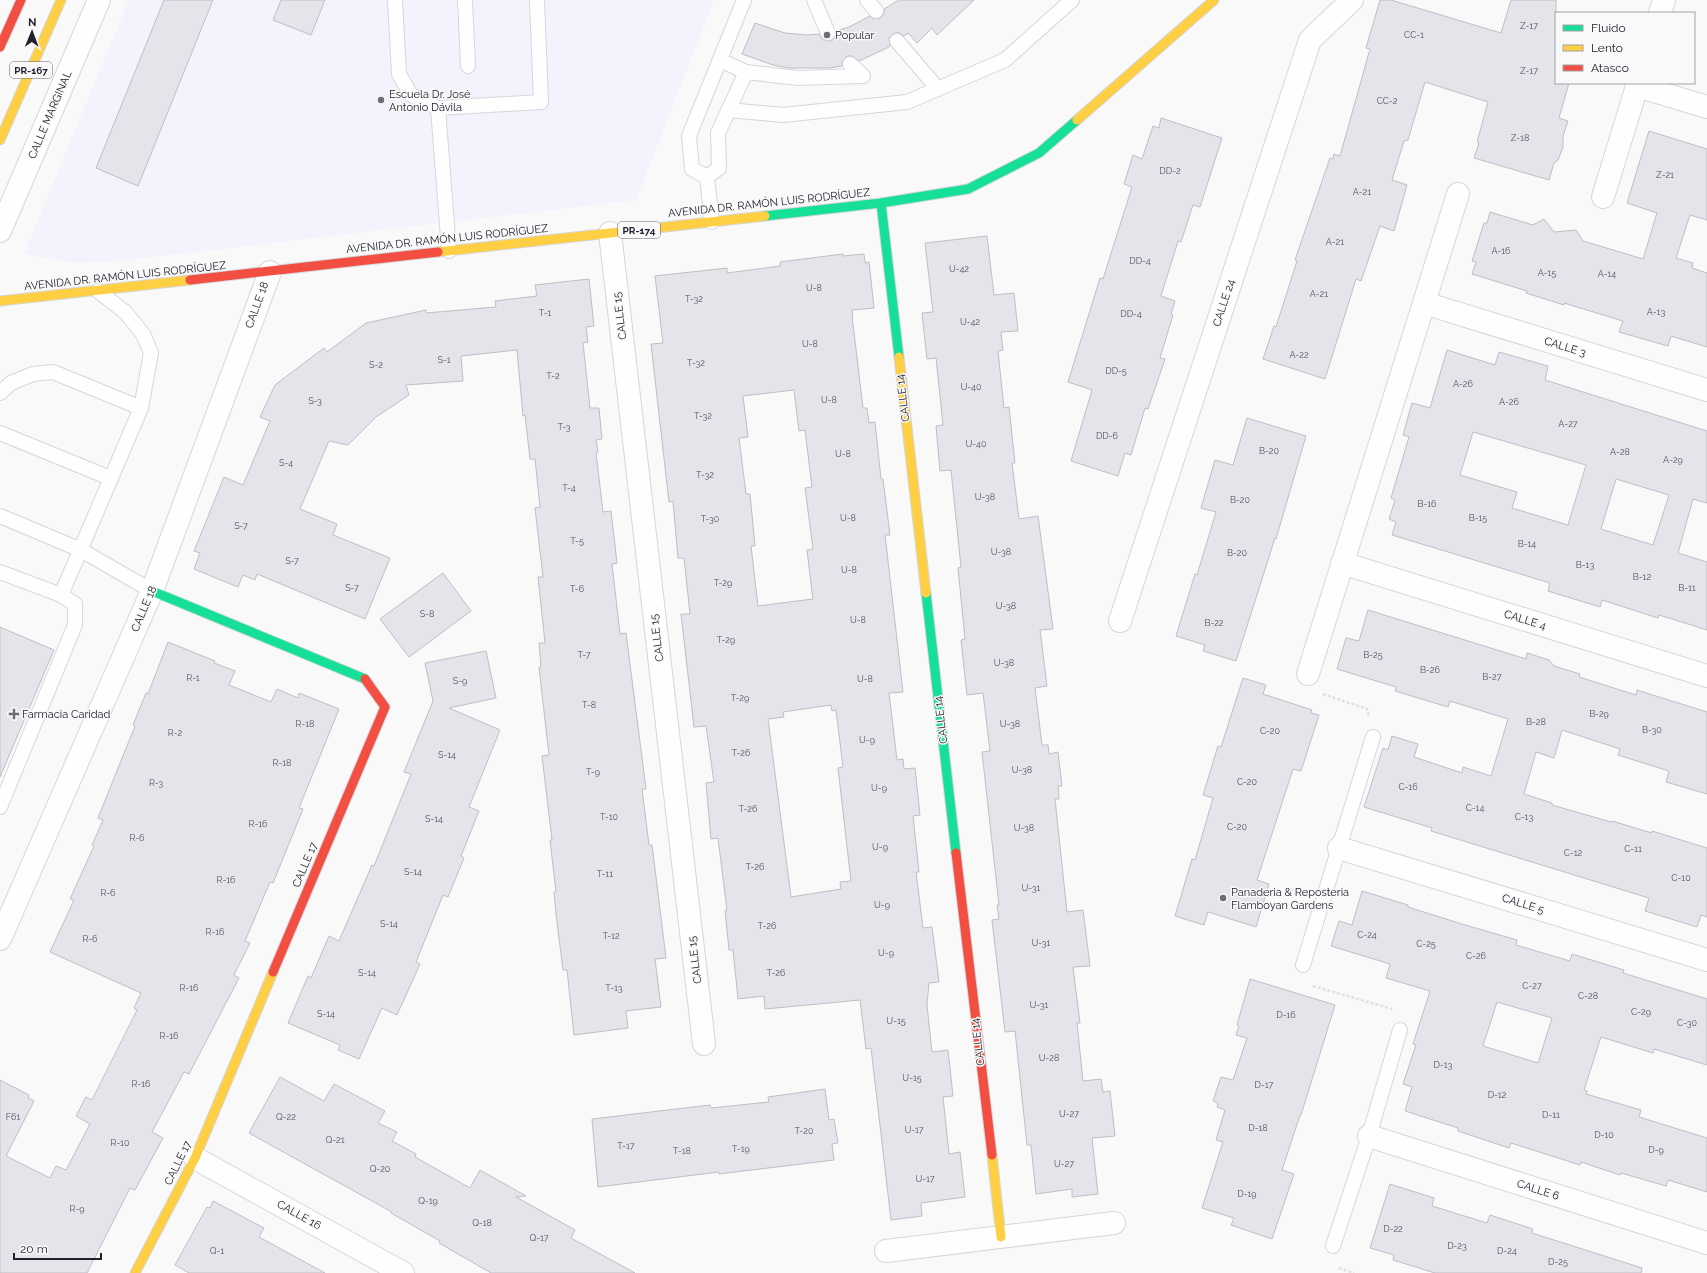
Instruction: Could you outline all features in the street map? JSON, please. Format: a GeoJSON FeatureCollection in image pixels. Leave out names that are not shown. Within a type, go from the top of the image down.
{"type":"FeatureCollection","features":[{"type":"Feature","properties":{"kind":"street"},"geometry":{"type":"LineString","coordinates":[[0,47],[20,0]]}},
{"type":"Feature","properties":{"kind":"street","name":"PR-167"},"geometry":{"type":"LineString","coordinates":[[0,140],[61,0]]}},
{"type":"Feature","properties":{"kind":"street","name":"CALLE MARGINAL"},"geometry":{"type":"LineString","coordinates":[[0,231],[100,0]]}},
{"type":"Feature","properties":{"kind":"street","name":"AVENIDA DR. RAMÓN LUIS RODRÍGUEZ"},"geometry":{"type":"LineString","coordinates":[[0,301],[881,203],[968,189],[1039,153],[1214,0]]}},
{"type":"Feature","properties":{"kind":"street","name":"CALLE 24"},"geometry":{"type":"LineString","coordinates":[[1120,621],[1310,40],[1352,0]]}},
{"type":"Feature","properties":{"kind":"street"},"geometry":{"type":"LineString","coordinates":[[1660,12],[1664,0]]}},
{"type":"Feature","properties":{"kind":"street"},"geometry":{"type":"LineString","coordinates":[[1603,197],[1637,84],[1707,108]]}},
{"type":"Feature","properties":{"kind":"street"},"geometry":{"type":"LineString","coordinates":[[1308,674],[1458,194]]}},
{"type":"Feature","properties":{"kind":"street","name":"CALLE 14"},"geometry":{"type":"LineString","coordinates":[[881,203],[1001,1237]]}},
{"type":"Feature","properties":{"kind":"street","name":"CALLE 15"},"geometry":{"type":"LineString","coordinates":[[610,233],[704,1044]]}},
{"type":"Feature","properties":{"kind":"street","name":"CALLE 18"},"geometry":{"type":"LineString","coordinates":[[1,932],[152,591],[270,272]]}},
{"type":"Feature","properties":{"kind":"street","name":"CALLE 3"},"geometry":{"type":"LineString","coordinates":[[1424,303],[1707,390]]}},
{"type":"Feature","properties":{"kind":"street","name":"CALLE 4"},"geometry":{"type":"LineString","coordinates":[[1342,563],[1707,676]]}},
{"type":"Feature","properties":{"kind":"street","name":"CALLE 17"},"geometry":{"type":"LineString","coordinates":[[135,1273],[195,1158],[385,707],[364,678],[152,591]]}},
{"type":"Feature","properties":{"kind":"street","name":"CALLE 5"},"geometry":{"type":"LineString","coordinates":[[1339,848],[1707,960]]}},
{"type":"Feature","properties":{"kind":"street","name":"CALLE 6"},"geometry":{"type":"LineString","coordinates":[[1369,1136],[1707,1243]]}},
{"type":"Feature","properties":{"kind":"street","name":"CALLE 16"},"geometry":{"type":"LineString","coordinates":[[195,1158],[403,1273]]}},
{"type":"Feature","properties":{"kind":"street"},"geometry":{"type":"LineString","coordinates":[[886,1251],[1114,1223]]}},
{"type":"Feature","properties":{"kind":"lane"},"geometry":{"type":"LineString","coordinates":[[395,0],[399,74],[410,94],[438,108],[541,102],[537,0]]}},
{"type":"Feature","properties":{"kind":"lane"},"geometry":{"type":"LineString","coordinates":[[465,0],[468,66]]}},
{"type":"Feature","properties":{"kind":"lane"},"geometry":{"type":"LineString","coordinates":[[707,177],[692,169],[689,136],[744,0]]}},
{"type":"Feature","properties":{"kind":"lane"},"geometry":{"type":"LineString","coordinates":[[814,0],[828,33]]}},
{"type":"Feature","properties":{"kind":"lane"},"geometry":{"type":"LineString","coordinates":[[867,0],[876,11]]}},
{"type":"Feature","properties":{"kind":"lane"},"geometry":{"type":"LineString","coordinates":[[728,110],[783,116],[907,102],[1005,60],[1072,0]]}},
{"type":"Feature","properties":{"kind":"lane"},"geometry":{"type":"LineString","coordinates":[[897,40],[938,89]]}},
{"type":"Feature","properties":{"kind":"lane"},"geometry":{"type":"LineString","coordinates":[[720,60],[746,72],[798,78],[863,76],[850,64]]}},
{"type":"Feature","properties":{"kind":"lane"},"geometry":{"type":"LineString","coordinates":[[707,177],[719,168],[718,133],[746,72]]}},
{"type":"Feature","properties":{"kind":"lane"},"geometry":{"type":"LineString","coordinates":[[438,108],[449,251]]}},
{"type":"Feature","properties":{"kind":"lane"},"geometry":{"type":"LineString","coordinates":[[707,177],[712,222]]}},
{"type":"Feature","properties":{"kind":"lane"},"geometry":{"type":"LineString","coordinates":[[62,594],[140,408],[151,353],[143,334],[125,312],[98,291]]}},
{"type":"Feature","properties":{"kind":"lane"},"geometry":{"type":"LineString","coordinates":[[0,393],[11,383],[33,374],[53,372],[140,408]]}},
{"type":"Feature","properties":{"kind":"lane"},"geometry":{"type":"LineString","coordinates":[[0,433],[110,478]]}},
{"type":"Feature","properties":{"kind":"lane"},"geometry":{"type":"LineString","coordinates":[[0,516],[81,550],[152,591]]}},
{"type":"Feature","properties":{"kind":"lane"},"geometry":{"type":"LineString","coordinates":[[0,572],[62,594],[75,604],[75,625],[0,808]]}},
{"type":"Feature","properties":{"kind":"lane"},"geometry":{"type":"LineString","coordinates":[[1303,964],[1373,737]]}},
{"type":"Feature","properties":{"kind":"lane"},"geometry":{"type":"LineString","coordinates":[[1333,1246],[1369,1136],[1400,1030]]}},
{"type":"Feature","properties":{"kind":"path"},"geometry":{"type":"LineString","coordinates":[[1308,674],[1309,689],[1367,709],[1373,737]]}},
{"type":"Feature","properties":{"kind":"path"},"geometry":{"type":"LineString","coordinates":[[1303,964],[1306,983],[1394,1010],[1400,1030]]}},
{"type":"Feature","properties":{"kind":"shaded area","name":"Escuela Dr. José Antonio Dávila"},"geometry":{"type":"Polygon","coordinates":[[[129,0],[714,0],[636,200],[127,260],[76,263],[24,254],[129,0]]]}},
{"type":"Feature","properties":{"kind":"building"},"geometry":{"type":"Polygon","coordinates":[[[164,0],[213,0],[138,186],[96,168],[164,0]]]}},
{"type":"Feature","properties":{"kind":"building"},"geometry":{"type":"Polygon","coordinates":[[[281,0],[325,0],[311,35],[273,20],[281,0]]]}},
{"type":"Feature","properties":{"kind":"building","name":"Popular"},"geometry":{"type":"Polygon","coordinates":[[[899,0],[974,0],[937,35],[932,28],[917,43],[908,33],[904,36],[900,33],[895,33],[889,38],[890,46],[887,48],[859,61],[852,56],[847,56],[842,62],[842,66],[830,68],[789,68],[773,65],[742,54],[755,23],[785,33],[807,35],[819,34],[823,40],[831,41],[835,38],[836,31],[849,27],[870,16],[873,19],[881,18],[884,14],[884,9],[899,0]]]}},
{"type":"Feature","properties":{"kind":"building"},"geometry":{"type":"Polygon","coordinates":[[[1380,0],[1391,0],[1501,33],[1511,0],[1556,0],[1555,84],[1569,84],[1559,118],[1568,121],[1563,136],[1563,147],[1558,160],[1554,163],[1549,180],[1474,158],[1479,143],[1477,142],[1488,102],[1425,82],[1408,140],[1404,141],[1392,180],[1407,185],[1394,231],[1380,226],[1361,281],[1356,279],[1325,379],[1263,359],[1274,326],[1276,327],[1297,261],[1295,260],[1330,158],[1333,159],[1334,154],[1340,156],[1370,49],[1366,48],[1380,0]]]}},
{"type":"Feature","properties":{"kind":"building"},"geometry":{"type":"Polygon","coordinates":[[[1161,118],[1222,138],[1200,207],[1193,205],[1181,242],[1178,241],[1161,296],[1175,301],[1171,314],[1173,315],[1160,358],[1165,359],[1148,409],[1145,408],[1131,455],[1125,453],[1118,476],[1071,461],[1092,390],[1068,382],[1100,278],[1103,279],[1132,187],[1124,184],[1133,155],[1142,159],[1153,126],[1159,128],[1161,118]]]}},
{"type":"Feature","properties":{"kind":"building"},"geometry":{"type":"Polygon","coordinates":[[[1649,131],[1707,149],[1707,220],[1690,215],[1676,258],[1693,263],[1692,268],[1707,273],[1707,347],[1671,336],[1668,346],[1619,332],[1623,321],[1564,303],[1564,305],[1526,293],[1527,291],[1472,274],[1476,262],[1472,261],[1484,223],[1487,223],[1490,212],[1533,225],[1544,219],[1554,232],[1576,230],[1583,241],[1643,259],[1657,213],[1627,203],[1649,131]]]}},
{"type":"Feature","properties":{"kind":"building"},"geometry":{"type":"Polygon","coordinates":[[[987,236],[994,295],[1014,293],[1018,331],[1001,332],[1003,350],[998,351],[1004,408],[1009,407],[1015,463],[1012,463],[1019,519],[1038,516],[1053,629],[1040,630],[1047,686],[1035,688],[1042,745],[1048,745],[1049,754],[1058,752],[1062,786],[1058,786],[1059,799],[1055,799],[1067,912],[1083,910],[1090,966],[1073,967],[1080,1023],[1077,1023],[1083,1081],[1101,1079],[1103,1092],[1110,1091],[1115,1136],[1092,1138],[1098,1194],[1072,1197],[1072,1189],[1036,1194],[1031,1145],[1027,1145],[1015,1031],[1005,1032],[992,920],[999,919],[997,905],[999,905],[982,752],[990,751],[983,693],[967,695],[961,640],[965,639],[958,568],[961,567],[951,470],[940,471],[936,426],[943,425],[936,358],[927,359],[922,313],[933,312],[925,243],[987,236]]]}},
{"type":"Feature","properties":{"kind":"building"},"geometry":{"type":"Polygon","coordinates":[[[843,254],[843,256],[864,254],[865,263],[869,262],[874,308],[852,310],[852,316],[863,408],[867,408],[869,423],[875,422],[881,479],[883,479],[890,535],[885,535],[903,692],[889,693],[897,760],[903,759],[904,769],[915,768],[920,815],[913,816],[919,872],[916,872],[923,928],[932,927],[939,982],[929,983],[927,1005],[932,1052],[948,1050],[953,1096],[943,1097],[949,1154],[960,1152],[965,1197],[921,1203],[922,1216],[891,1220],[871,1048],[866,1049],[860,1000],[765,1009],[764,996],[738,999],[733,950],[729,950],[725,910],[727,910],[718,838],[711,839],[706,783],[714,782],[706,726],[694,727],[681,614],[690,614],[684,558],[678,558],[673,501],[669,502],[651,344],[663,343],[655,276],[727,268],[727,273],[780,266],[780,262],[843,254]],[[794,390],[743,396],[748,437],[739,438],[746,494],[750,494],[755,546],[751,546],[758,606],[813,599],[807,550],[813,549],[805,488],[812,487],[805,430],[799,431],[794,390]],[[831,705],[783,712],[784,717],[768,719],[791,897],[841,889],[840,882],[851,881],[838,768],[843,767],[836,710],[832,711],[831,705]]]}},
{"type":"Feature","properties":{"kind":"building"},"geometry":{"type":"Polygon","coordinates":[[[589,279],[594,326],[586,327],[588,342],[583,343],[590,408],[599,408],[602,439],[596,440],[598,452],[596,453],[603,512],[611,511],[617,563],[612,564],[620,634],[626,633],[646,789],[642,789],[649,845],[652,845],[666,958],[655,959],[661,1007],[626,1011],[628,1028],[574,1035],[567,970],[563,970],[556,914],[554,892],[556,892],[550,840],[552,840],[542,756],[549,755],[539,667],[541,666],[539,643],[545,643],[538,577],[543,577],[535,508],[540,507],[535,459],[530,459],[525,415],[523,416],[517,350],[461,356],[463,381],[406,385],[409,395],[376,417],[348,445],[329,441],[300,509],[337,524],[333,535],[390,558],[365,619],[257,574],[255,580],[243,575],[238,587],[194,569],[200,553],[194,551],[224,477],[243,485],[270,421],[260,417],[275,385],[324,348],[327,352],[366,323],[426,310],[426,313],[496,307],[495,301],[537,296],[535,285],[589,279]]]}},
{"type":"Feature","properties":{"kind":"building"},"geometry":{"type":"Polygon","coordinates":[[[1447,350],[1495,365],[1499,352],[1548,366],[1545,380],[1707,431],[1707,503],[1693,499],[1678,553],[1707,562],[1707,630],[1659,615],[1658,618],[1602,600],[1600,607],[1548,591],[1550,583],[1392,535],[1396,522],[1389,519],[1395,500],[1391,498],[1409,437],[1403,435],[1412,403],[1430,408],[1447,350]],[[1473,432],[1460,475],[1517,492],[1512,508],[1568,525],[1586,465],[1473,432]],[[1616,479],[1601,529],[1653,545],[1669,495],[1616,479]]]}},
{"type":"Feature","properties":{"kind":"building"},"geometry":{"type":"Polygon","coordinates":[[[1247,418],[1306,436],[1276,539],[1275,538],[1236,661],[1203,651],[1205,645],[1176,636],[1195,574],[1197,575],[1216,512],[1201,508],[1215,460],[1233,465],[1247,418]]]}},
{"type":"Feature","properties":{"kind":"building"},"geometry":{"type":"Polygon","coordinates":[[[443,573],[471,611],[409,657],[380,619],[443,573]]]}},
{"type":"Feature","properties":{"kind":"building"},"geometry":{"type":"Polygon","coordinates":[[[1368,610],[1526,659],[1527,653],[1549,660],[1554,666],[1580,674],[1579,677],[1636,695],[1637,690],[1707,712],[1707,794],[1666,782],[1669,771],[1618,755],[1620,749],[1562,730],[1554,758],[1536,752],[1524,794],[1552,803],[1552,805],[1652,833],[1652,831],[1707,848],[1707,917],[1701,915],[1697,927],[1645,911],[1649,898],[1431,831],[1432,828],[1364,807],[1383,748],[1388,750],[1392,736],[1418,744],[1414,757],[1462,773],[1463,767],[1491,776],[1508,719],[1450,701],[1448,707],[1395,691],[1396,687],[1337,669],[1346,638],[1359,641],[1368,610]]]}},
{"type":"Feature","properties":{"kind":"building","name":"Farmacia Caridad"},"geometry":{"type":"Polygon","coordinates":[[[0,627],[54,650],[0,777],[0,627]]]}},
{"type":"Feature","properties":{"kind":"building"},"geometry":{"type":"Polygon","coordinates":[[[168,642],[215,661],[214,663],[235,671],[229,685],[271,702],[277,689],[298,698],[299,693],[339,709],[299,808],[303,809],[273,883],[270,882],[245,941],[250,943],[234,975],[239,978],[189,1074],[184,1072],[152,1132],[163,1138],[135,1190],[130,1188],[87,1273],[0,1273],[0,1080],[29,1095],[28,1098],[34,1101],[6,1156],[50,1178],[56,1166],[66,1170],[90,1124],[76,1116],[86,1097],[92,1100],[137,1010],[134,1008],[141,993],[50,952],[74,900],[70,899],[94,846],[92,845],[103,820],[98,818],[135,726],[133,725],[146,693],[148,694],[168,642]]]}},
{"type":"Feature","properties":{"kind":"building"},"geometry":{"type":"Polygon","coordinates":[[[486,651],[496,698],[449,708],[500,730],[469,807],[479,811],[461,856],[464,858],[448,897],[443,895],[416,962],[420,964],[397,1015],[382,1008],[359,1059],[338,1050],[340,1045],[288,1023],[308,976],[311,978],[329,936],[339,941],[372,865],[374,866],[411,774],[404,772],[433,701],[425,663],[486,651]]]}},
{"type":"Feature","properties":{"kind":"building"},"geometry":{"type":"Polygon","coordinates":[[[1243,678],[1266,685],[1263,694],[1312,710],[1311,713],[1319,715],[1301,771],[1293,769],[1257,880],[1269,884],[1256,927],[1208,912],[1204,925],[1175,916],[1192,859],[1195,860],[1213,798],[1203,795],[1218,746],[1221,747],[1243,678]]]}},
{"type":"Feature","properties":{"kind":"building"},"geometry":{"type":"Polygon","coordinates":[[[1362,891],[1408,905],[1408,907],[1517,940],[1516,945],[1570,961],[1572,954],[1624,970],[1623,973],[1707,999],[1707,1065],[1654,1049],[1653,1053],[1601,1037],[1584,1090],[1587,1091],[1586,1094],[1641,1110],[1639,1117],[1707,1138],[1707,1192],[1668,1180],[1666,1186],[1621,1173],[1620,1175],[1581,1162],[1580,1165],[1511,1143],[1509,1148],[1458,1131],[1458,1128],[1405,1111],[1412,1087],[1403,1084],[1416,1045],[1413,1044],[1430,991],[1386,978],[1390,964],[1331,946],[1339,921],[1352,925],[1362,891]],[[1497,1002],[1483,1046],[1538,1063],[1552,1018],[1497,1002]]]}},
{"type":"Feature","properties":{"kind":"building"},"geometry":{"type":"Polygon","coordinates":[[[1250,979],[1335,1005],[1301,1115],[1282,1170],[1294,1174],[1272,1239],[1231,1225],[1234,1218],[1202,1208],[1223,1142],[1216,1140],[1225,1110],[1217,1107],[1218,1103],[1213,1101],[1221,1077],[1233,1080],[1247,1038],[1236,1035],[1239,1026],[1237,1025],[1250,979]]]}},
{"type":"Feature","properties":{"kind":"building"},"geometry":{"type":"Polygon","coordinates":[[[280,1077],[324,1101],[334,1084],[385,1111],[378,1123],[397,1132],[392,1141],[416,1154],[415,1157],[470,1188],[480,1170],[526,1196],[516,1197],[575,1230],[571,1238],[635,1273],[491,1273],[439,1243],[440,1241],[391,1213],[392,1212],[249,1133],[280,1077]]]}},
{"type":"Feature","properties":{"kind":"building"},"geometry":{"type":"Polygon","coordinates":[[[825,1089],[829,1120],[834,1119],[838,1143],[832,1144],[834,1160],[598,1187],[592,1119],[710,1105],[711,1108],[769,1102],[768,1097],[825,1089]]]}},
{"type":"Feature","properties":{"kind":"building"},"geometry":{"type":"Polygon","coordinates":[[[1390,1184],[1434,1198],[1432,1206],[1487,1223],[1490,1215],[1533,1229],[1532,1233],[1642,1268],[1641,1273],[1435,1273],[1393,1260],[1394,1255],[1370,1248],[1390,1184]]]}},
{"type":"Feature","properties":{"kind":"building"},"geometry":{"type":"Polygon","coordinates":[[[213,1201],[264,1228],[259,1237],[325,1273],[189,1273],[175,1265],[207,1207],[210,1208],[213,1201]]]}},
{"type":"Feature","properties":{"kind":"traffic: fast"},"geometry":{"type":"LineString","coordinates":[[765,216],[881,203],[968,189],[1039,153],[1077,120]]}},
{"type":"Feature","properties":{"kind":"traffic: fast"},"geometry":{"type":"LineString","coordinates":[[881,203],[899,357]]}},
{"type":"Feature","properties":{"kind":"traffic: fast"},"geometry":{"type":"LineString","coordinates":[[152,591],[365,679]]}},
{"type":"Feature","properties":{"kind":"traffic: fast"},"geometry":{"type":"LineString","coordinates":[[926,593],[956,853]]}},
{"type":"Feature","properties":{"kind":"traffic: slow"},"geometry":{"type":"LineString","coordinates":[[0,140],[61,0]]}},
{"type":"Feature","properties":{"kind":"traffic: slow"},"geometry":{"type":"LineString","coordinates":[[1077,120],[1214,0]]}},
{"type":"Feature","properties":{"kind":"traffic: slow"},"geometry":{"type":"LineString","coordinates":[[438,252],[765,216]]}},
{"type":"Feature","properties":{"kind":"traffic: slow"},"geometry":{"type":"LineString","coordinates":[[0,301],[190,280]]}},
{"type":"Feature","properties":{"kind":"traffic: slow"},"geometry":{"type":"LineString","coordinates":[[899,357],[926,593]]}},
{"type":"Feature","properties":{"kind":"traffic: slow"},"geometry":{"type":"LineString","coordinates":[[135,1273],[195,1158],[273,972]]}},
{"type":"Feature","properties":{"kind":"traffic: slow"},"geometry":{"type":"LineString","coordinates":[[992,1155],[1001,1237]]}},
{"type":"Feature","properties":{"kind":"traffic: jam"},"geometry":{"type":"LineString","coordinates":[[0,47],[21,0]]}},
{"type":"Feature","properties":{"kind":"traffic: jam"},"geometry":{"type":"LineString","coordinates":[[190,280],[438,252]]}},
{"type":"Feature","properties":{"kind":"traffic: jam"},"geometry":{"type":"LineString","coordinates":[[273,972],[385,707],[365,679]]}},
{"type":"Feature","properties":{"kind":"traffic: jam"},"geometry":{"type":"LineString","coordinates":[[956,853],[992,1155]]}},
{"type":"Feature","properties":{"kind":"place","name":"Popular"},"geometry":{"type":"Point","coordinates":[827,35]}},
{"type":"Feature","properties":{"kind":"place","name":"Escuela Dr. José Antonio Dávila"},"geometry":{"type":"Point","coordinates":[381,100]}},
{"type":"Feature","properties":{"kind":"place","name":"Farmacia Caridad"},"geometry":{"type":"Point","coordinates":[14,714]}},
{"type":"Feature","properties":{"kind":"place","name":"Panaderia & Reposteria Flamboyan Gardens"},"geometry":{"type":"Point","coordinates":[1223,898]}}]}
